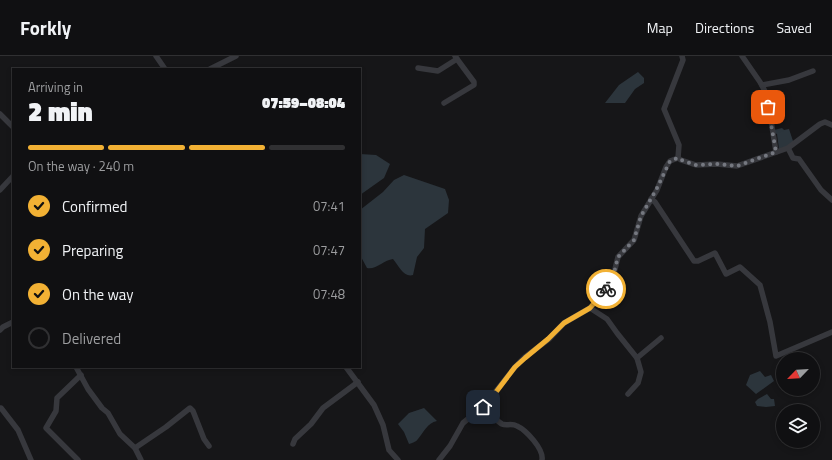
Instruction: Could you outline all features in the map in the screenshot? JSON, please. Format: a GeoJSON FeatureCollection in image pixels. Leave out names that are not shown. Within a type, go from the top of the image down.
{"type":"FeatureCollection","features":[{"type":"Feature","properties":{"kind":"street"},"geometry":{"type":"LineString","coordinates":[[156,56],[164,68]]}},
{"type":"Feature","properties":{"kind":"street"},"geometry":{"type":"LineString","coordinates":[[212,68],[236,56]]}},
{"type":"Feature","properties":{"kind":"street"},"geometry":{"type":"LineString","coordinates":[[742,56],[767,95],[776,152]]}},
{"type":"Feature","properties":{"kind":"street"},"geometry":{"type":"LineString","coordinates":[[418,68],[438,71],[456,57],[474,82],[474,85],[444,103]]}},
{"type":"Feature","properties":{"kind":"street"},"geometry":{"type":"LineString","coordinates":[[678,158],[678,145],[664,109],[684,57]]}},
{"type":"Feature","properties":{"kind":"street"},"geometry":{"type":"LineString","coordinates":[[762,86],[789,80],[813,71]]}},
{"type":"Feature","properties":{"kind":"street"},"geometry":{"type":"LineString","coordinates":[[0,114],[12,126]]}},
{"type":"Feature","properties":{"kind":"street"},"geometry":{"type":"LineString","coordinates":[[439,460],[450,446],[463,423],[483,407],[515,367],[548,339],[564,323],[590,308],[604,292],[613,277],[618,257],[634,240],[641,216],[670,161],[678,158],[696,165],[717,164],[737,166],[788,148],[820,124],[825,122],[832,125]]}},
{"type":"Feature","properties":{"kind":"street"},"geometry":{"type":"LineString","coordinates":[[788,148],[793,158],[799,159],[821,190],[832,200]]}},
{"type":"Feature","properties":{"kind":"street"},"geometry":{"type":"LineString","coordinates":[[0,190],[12,177]]}},
{"type":"Feature","properties":{"kind":"street"},"geometry":{"type":"LineString","coordinates":[[651,199],[655,202],[694,261],[698,261],[715,253],[726,274],[740,267],[760,285],[776,356],[832,332]]}},
{"type":"Feature","properties":{"kind":"street"},"geometry":{"type":"LineString","coordinates":[[590,308],[607,319],[637,358],[641,372],[638,383],[628,394]]}},
{"type":"Feature","properties":{"kind":"street"},"geometry":{"type":"LineString","coordinates":[[0,330],[12,322]]}},
{"type":"Feature","properties":{"kind":"street"},"geometry":{"type":"LineString","coordinates":[[637,358],[661,338]]}},
{"type":"Feature","properties":{"kind":"street"},"geometry":{"type":"LineString","coordinates":[[77,368],[82,375],[88,389],[102,408],[108,413],[120,434],[135,448],[140,460]]}},
{"type":"Feature","properties":{"kind":"street"},"geometry":{"type":"LineString","coordinates":[[347,368],[374,405],[383,425],[389,450],[398,460]]}},
{"type":"Feature","properties":{"kind":"street"},"geometry":{"type":"LineString","coordinates":[[78,460],[46,428],[56,411],[57,398],[82,375]]}},
{"type":"Feature","properties":{"kind":"street"},"geometry":{"type":"LineString","coordinates":[[293,444],[294,439],[311,424],[323,408],[358,382]]}},
{"type":"Feature","properties":{"kind":"street"},"geometry":{"type":"LineString","coordinates":[[483,407],[502,424],[516,425],[526,432],[534,440],[541,452],[542,460]]}},
{"type":"Feature","properties":{"kind":"street"},"geometry":{"type":"LineString","coordinates":[[0,408],[18,430],[31,460]]}},
{"type":"Feature","properties":{"kind":"street"},"geometry":{"type":"LineString","coordinates":[[135,448],[166,427],[190,408],[193,411],[204,439],[209,446]]}},
{"type":"Feature","properties":{"kind":"shaded area"},"geometry":{"type":"Polygon","coordinates":[[[638,72],[644,78],[644,83],[635,89],[625,103],[605,103],[619,85],[638,72]]]}},
{"type":"Feature","properties":{"kind":"shaded area"},"geometry":{"type":"Polygon","coordinates":[[[782,128],[784,130],[789,129],[794,144],[779,149],[777,134],[774,130],[782,128]]]}},
{"type":"Feature","properties":{"kind":"shaded area"},"geometry":{"type":"Polygon","coordinates":[[[361,154],[376,155],[390,164],[384,178],[361,194],[361,154]]]}},
{"type":"Feature","properties":{"kind":"shaded area"},"geometry":{"type":"Polygon","coordinates":[[[404,175],[445,189],[449,200],[448,213],[425,229],[424,248],[417,257],[413,275],[407,275],[404,273],[393,259],[374,268],[367,268],[361,257],[361,209],[383,192],[394,180],[404,175]]]}},
{"type":"Feature","properties":{"kind":"shaded area"},"geometry":{"type":"Polygon","coordinates":[[[760,371],[765,377],[771,375],[774,381],[756,394],[746,385],[750,375],[760,371]]]}},
{"type":"Feature","properties":{"kind":"shaded area"},"geometry":{"type":"Polygon","coordinates":[[[767,394],[771,399],[774,399],[775,406],[757,406],[755,402],[767,394]]]}},
{"type":"Feature","properties":{"kind":"shaded area"},"geometry":{"type":"Polygon","coordinates":[[[424,408],[437,421],[428,426],[416,441],[409,444],[404,432],[398,424],[409,413],[424,408]]]}},
{"type":"Feature","properties":{"kind":"way so far"},"geometry":{"type":"LineString","coordinates":[[606,289],[613,277],[618,257],[634,240],[641,216],[670,161],[678,158],[696,165],[717,164],[737,166],[776,152],[768,107]]}},
{"type":"Feature","properties":{"kind":"route"},"geometry":{"type":"LineString","coordinates":[[483,407],[515,367],[538,348],[564,323],[590,308],[606,289]]}}]}
